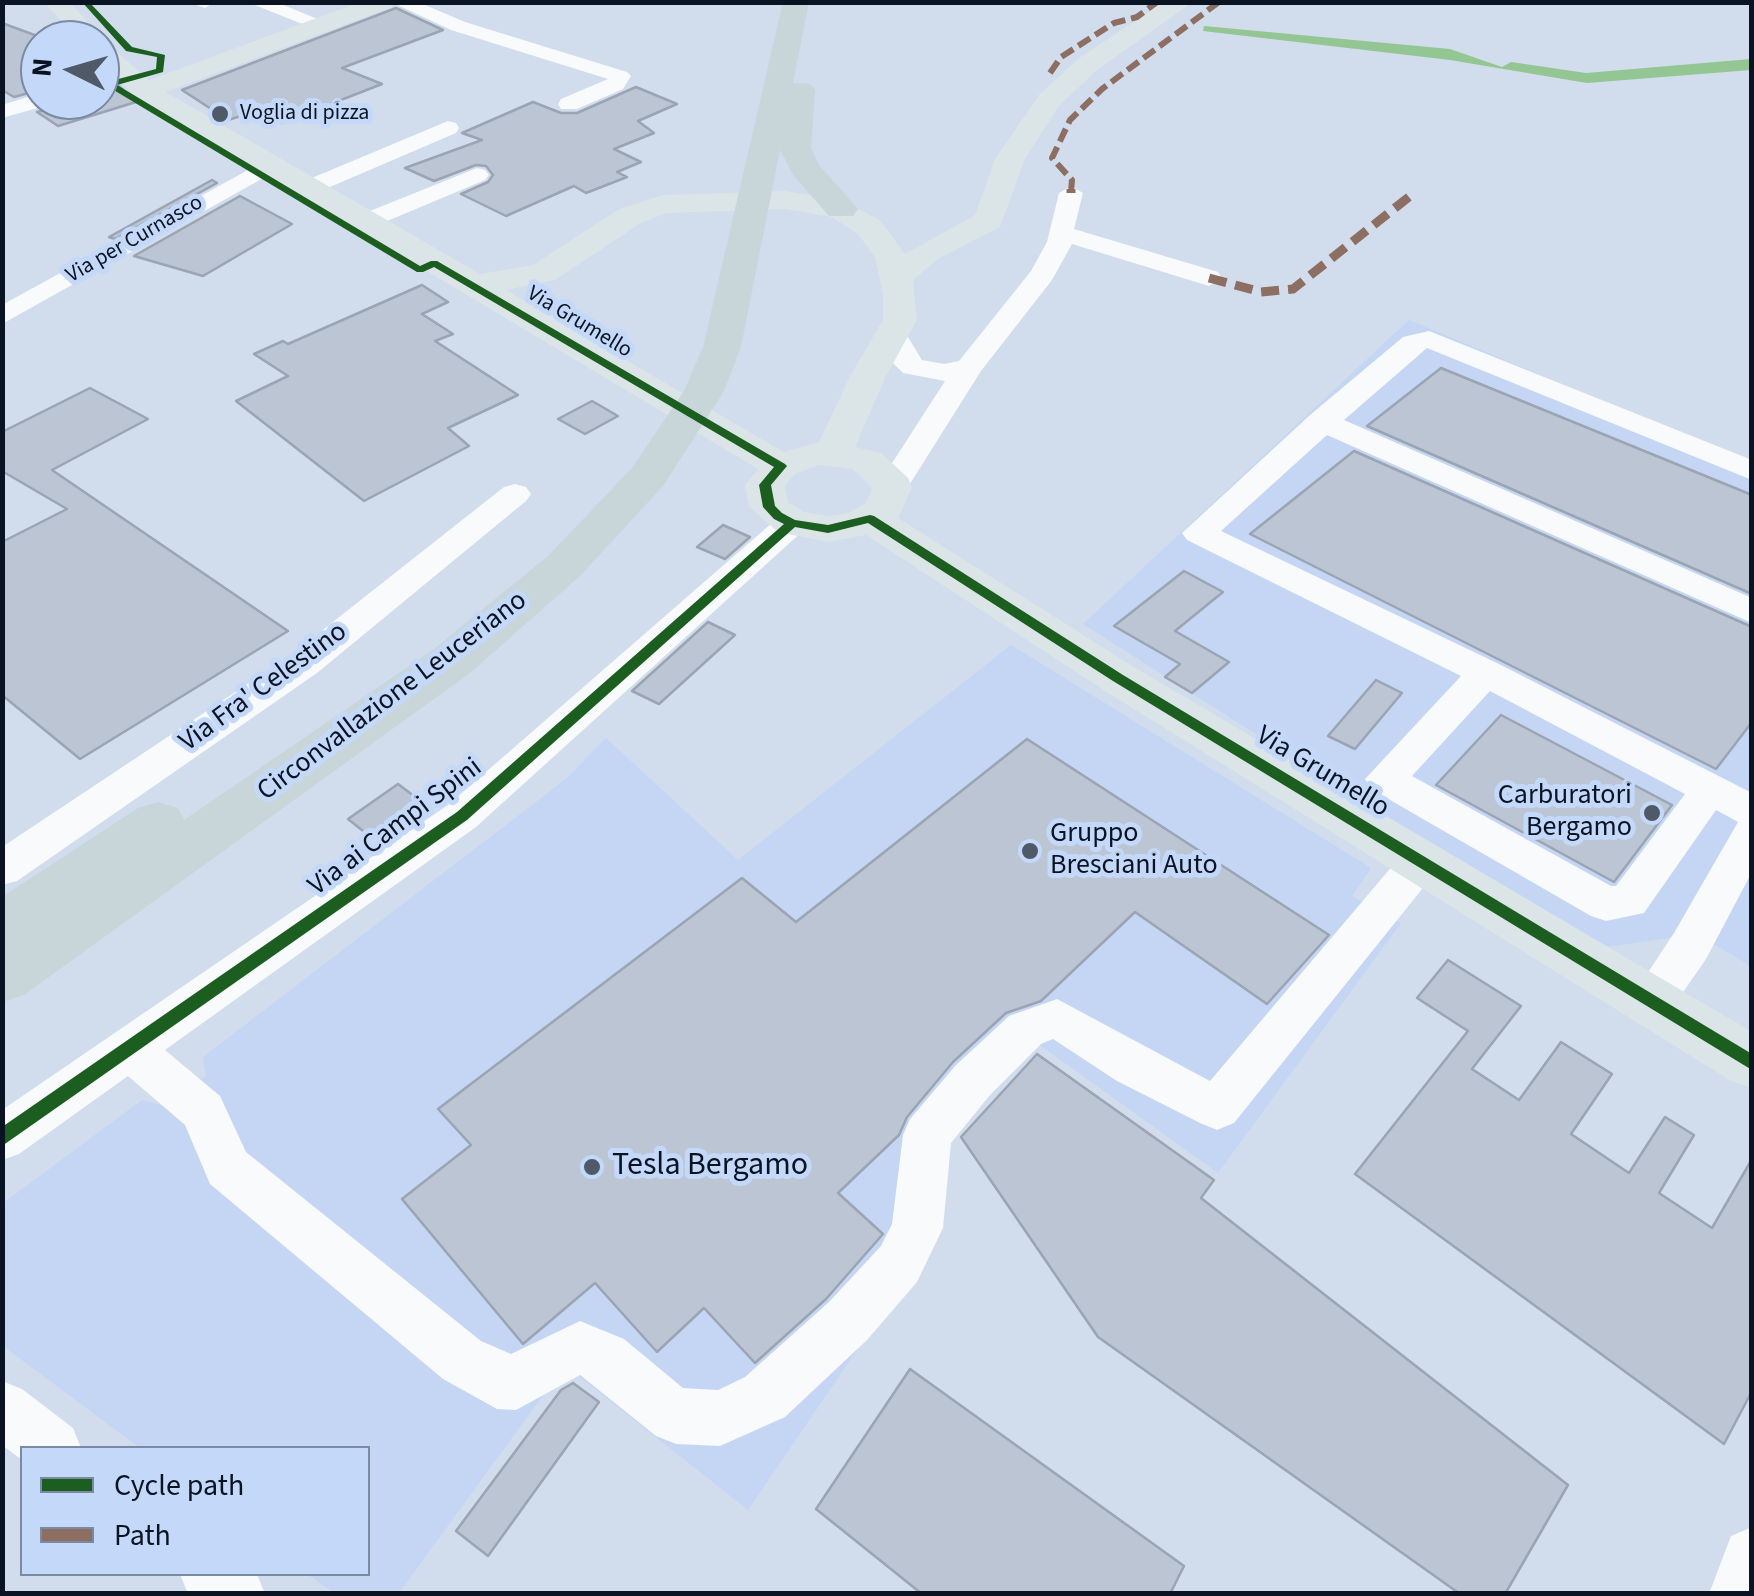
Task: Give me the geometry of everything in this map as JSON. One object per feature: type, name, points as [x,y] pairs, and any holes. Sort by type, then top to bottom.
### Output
[{"type":"highway","name":"Circonvallazione Leuceriano","points":[[2,928],[303,726],[467,606],[562,524],[678,395],[734,308],[739,200],[771,2]]},
{"type":"highway","name":"Circonvallazione Leuceriano","points":[[2,977],[452,660],[564,566],[648,477],[678,395],[792,17]]},
{"type":"highway","points":[[792,17],[804,53],[795,148],[805,169],[841,209]]},
{"type":"main road","points":[[123,82],[284,38],[384,2]]},
{"type":"main road","points":[[897,277],[927,252],[989,220],[1010,159],[1049,101],[1088,64],[1181,2]]},
{"type":"main road","name":"Via Grumello","points":[[123,82],[471,286],[678,395],[781,466]]},
{"type":"main road","points":[[471,286],[543,273],[630,216],[663,204],[786,200],[841,209],[868,227],[884,244],[897,277],[900,320],[868,376],[834,454]]},
{"type":"main road","points":[[868,227],[916,238],[958,238]]},
{"type":"main road","points":[[814,454],[834,454],[867,460],[888,478],[881,504],[828,529],[792,524],[778,516],[764,496],[765,486],[781,466],[814,454]]},
{"type":"main road","name":"Via Grumello","points":[[881,504],[1118,678],[1752,1063]]},
{"type":"street","points":[[256,2],[322,26]]},
{"type":"street","points":[[400,2],[458,26],[620,76],[615,84],[568,104]]},
{"type":"street","points":[[308,188],[448,128]]},
{"type":"street","name":"Via per Curnasco","points":[[2,316],[268,166]]},
{"type":"street","points":[[364,222],[477,175]]},
{"type":"street","points":[[881,504],[969,366],[1043,274],[1060,242],[1071,193]]},
{"type":"street","points":[[1060,236],[1074,236],[1209,278]]},
{"type":"street","points":[[893,335],[904,360],[913,367],[944,373],[969,366]]},
{"type":"street","points":[[1752,471],[1430,340],[1413,343],[1199,533],[1486,673],[1752,810]]},
{"type":"street","points":[[1321,421],[1752,612]]},
{"type":"street","name":"Via Fra' Celestino","points":[[2,869],[304,664],[515,494]]},
{"type":"street","name":"Via ai Campi Spini","points":[[2,1138],[462,816],[792,524]]},
{"type":"street","points":[[1486,673],[1385,779],[1606,904],[1630,901],[1710,789]]},
{"type":"street","points":[[1652,1001],[1690,946],[1752,832]]},
{"type":"street","points":[[130,1049],[203,1111],[228,1168],[462,1360],[497,1380],[516,1382],[580,1348],[605,1358],[654,1402],[676,1416],[720,1418],[765,1397],[848,1321],[899,1264],[917,1228],[927,1135],[973,1080],[1025,1030],[1056,1018],[1134,1066],[1217,1108],[1420,862]]},
{"type":"street","points":[[2,1408],[50,1446]]},
{"type":"street","points":[[1739,1594],[1752,1557]]},
{"type":"street","points":[[212,1576],[235,1594]]},
{"type":"shaded area","points":[[1409,320],[1751,463],[1751,966],[1696,934],[1593,949],[1083,624]]},
{"type":"shaded area","points":[[1011,645],[1371,868],[1352,896],[1401,923],[1218,1173],[1030,1038],[939,1126],[933,1238],[748,1510],[565,1365],[399,1593],[334,1593],[310,1576],[370,1576],[370,1446],[137,1446],[3,1346],[2,1204],[142,1100],[164,1106],[206,1076],[203,1057],[566,779],[606,738],[738,860]]},
{"type":"green space","points":[[1204,26],[1450,49],[1502,67],[1511,62],[1586,73],[1751,59],[1751,70],[1587,83],[1450,60],[1203,31]]},
{"type":"building","points":[[396,8],[443,30],[342,68],[382,84],[282,123],[257,111],[228,120],[182,90]]},
{"type":"building","points":[[2,23],[20,30],[20,95],[14,97],[2,90]]},
{"type":"building","points":[[120,87],[136,102],[120,107]]},
{"type":"building","points":[[636,87],[677,104],[638,121],[654,133],[614,149],[641,162],[617,172],[627,177],[586,193],[574,186],[506,216],[461,194],[488,182],[493,175],[486,166],[476,165],[434,181],[405,168],[482,140],[462,133],[533,102],[561,113],[577,113]]},
{"type":"building","points":[[49,120],[78,120],[58,126]]},
{"type":"building","points":[[212,180],[217,183],[115,239],[109,237]]},
{"type":"building","points":[[240,196],[292,224],[203,276],[134,256]]},
{"type":"building","points":[[422,285],[448,302],[422,314],[453,334],[435,341],[518,395],[448,428],[469,446],[364,501],[236,401],[288,376],[254,354],[283,341],[288,344]]},
{"type":"building","points":[[1441,368],[1752,495],[1752,594],[1367,426]]},
{"type":"building","points":[[90,388],[148,419],[52,470],[288,631],[80,759],[2,695],[2,542],[67,509],[2,471],[2,432]]},
{"type":"building","points":[[592,401],[618,416],[585,434],[558,419]]},
{"type":"building","points":[[1354,451],[1752,627],[1752,722],[1716,769],[1250,534]]},
{"type":"building","points":[[723,525],[750,537],[725,559],[697,547]]},
{"type":"building","points":[[1184,571],[1223,592],[1175,631],[1229,662],[1192,693],[1165,677],[1180,664],[1114,626]]},
{"type":"building","points":[[708,622],[735,635],[659,704],[632,691]]},
{"type":"building","points":[[1376,680],[1402,693],[1355,749],[1328,736]]},
{"type":"building","points":[[1501,715],[1672,805],[1614,882],[1436,785]]},
{"type":"building","points":[[1027,739],[1329,935],[1267,1004],[1135,912],[1041,1001],[1006,1013],[953,1062],[907,1117],[899,1135],[838,1193],[883,1234],[826,1299],[755,1363],[704,1308],[657,1352],[595,1283],[523,1344],[402,1199],[471,1145],[438,1109],[742,878],[796,922]]},
{"type":"building","points":[[398,784],[418,799],[368,835],[348,819]]},
{"type":"building","points":[[1448,960],[1521,1006],[1472,1069],[1519,1100],[1561,1042],[1612,1074],[1571,1134],[1629,1173],[1665,1117],[1694,1135],[1659,1193],[1712,1228],[1752,1159],[1752,1391],[1724,1444],[1355,1174],[1468,1031],[1417,998]]},
{"type":"building","points":[[1037,1054],[1214,1180],[1201,1198],[1568,1485],[1505,1594],[1460,1594],[1098,1337],[961,1137]]},
{"type":"building","points":[[910,1369],[1184,1566],[1170,1594],[922,1594],[816,1509]]},
{"type":"building","points":[[573,1383],[599,1402],[488,1556],[456,1531],[561,1390]]},
{"type":"marked path","points":[[197,2],[205,2]]},
{"type":"marked path","points":[[1050,73],[1061,57],[1114,23],[1137,17],[1157,2]]},
{"type":"marked path","points":[[1071,193],[1072,180],[1052,158],[1070,120],[1102,89],[1219,2]]},
{"type":"marked path","points":[[1209,278],[1261,292],[1293,289],[1410,196]]},
{"type":"cycle path","points":[[85,2],[129,49],[161,55],[160,70],[110,84],[420,270],[434,263],[781,466],[765,485],[769,507],[778,516],[792,523],[828,529],[870,519],[1118,678],[1752,1063]]},
{"type":"cycle path","points":[[2,1138],[462,816],[792,523]]},
{"type":"place","name":"Voglia di pizza","points":[[220,114]]},
{"type":"place","name":"Carburatori Bergamo","points":[[1652,813]]},
{"type":"place","name":"Gruppo Bresciani Auto","points":[[1030,851]]},
{"type":"place","name":"Tesla Bergamo","points":[[592,1167]]}]
